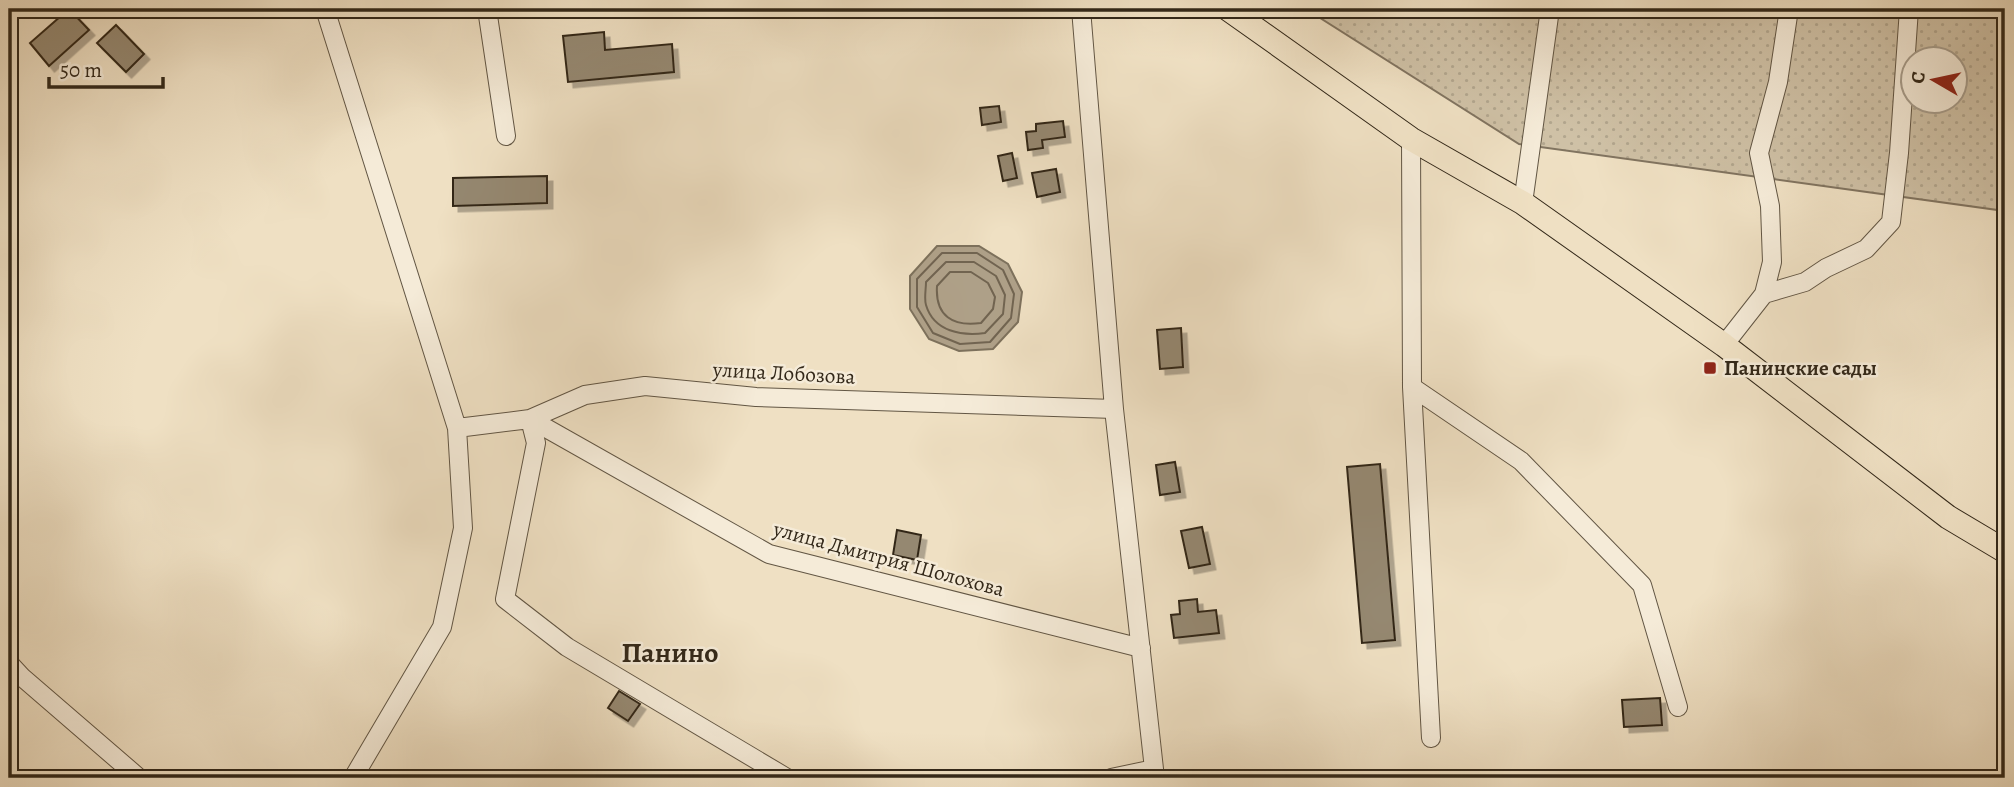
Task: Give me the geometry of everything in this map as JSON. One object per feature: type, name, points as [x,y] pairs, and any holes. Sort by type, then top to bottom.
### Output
[{"type":"main road","points":[[1228,9],[1411,139],[1523,202],[1724,345],[1948,517],[2005,551]]},
{"type":"street","points":[[325,9],[457,428],[463,528],[442,627],[353,778]]},
{"type":"street","points":[[487,9],[506,136]]},
{"type":"street","points":[[1081,9],[1114,409],[1155,774],[1111,778]]},
{"type":"street","points":[[1724,345],[1764,294],[1772,262],[1770,206],[1759,153],[1778,82],[1789,9]]},
{"type":"street","points":[[1764,294],[1805,282],[1826,268],[1866,250],[1891,222],[1899,153],[1909,9]]},
{"type":"street","points":[[1523,202],[1545,10]]},
{"type":"street","points":[[1411,139],[1412,387],[1431,738]]},
{"type":"street","name":"улица Лобозова","points":[[457,428],[530,419],[586,395],[645,386],[756,397],[1114,409]]},
{"type":"street","points":[[1412,387],[1521,461],[1642,584],[1678,707]]},
{"type":"street","points":[[530,419],[536,443],[505,599],[567,647],[787,778]]},
{"type":"street","name":"улица Дмитрия Шолохова","points":[[530,419],[768,554],[1141,648]]},
{"type":"street","points":[[9,663],[139,778]]},
{"type":"shaded area","points":[[1306,9],[2005,9],[2005,211],[1519,144]]},
{"type":"water","points":[[937,246],[979,246],[1008,264],[1022,292],[1018,322],[993,349],[959,351],[929,339],[910,309],[910,276]]},
{"type":"building","points":[[69,9],[89,30],[49,66],[30,43]]},
{"type":"building","points":[[116,25],[144,54],[126,72],[97,43]]},
{"type":"building","points":[[604,32],[605,50],[672,44],[674,72],[568,82],[563,36]]},
{"type":"building","points":[[999,106],[1001,122],[982,125],[980,108]]},
{"type":"building","points":[[1063,121],[1065,137],[1042,140],[1043,148],[1028,150],[1026,132],[1036,131],[1036,124]]},
{"type":"building","points":[[1012,153],[1017,178],[1003,181],[998,156]]},
{"type":"building","points":[[1056,169],[1060,192],[1037,197],[1032,173]]},
{"type":"building","points":[[547,176],[547,203],[453,206],[453,178]]},
{"type":"building","points":[[1181,328],[1183,367],[1160,369],[1157,330]]},
{"type":"building","points":[[1175,462],[1180,492],[1160,495],[1156,465]]},
{"type":"building","points":[[1380,464],[1395,640],[1362,643],[1347,467]]},
{"type":"building","points":[[1202,527],[1210,564],[1189,568],[1181,531]]},
{"type":"building","points":[[897,530],[921,535],[917,560],[893,555]]},
{"type":"building","points":[[1197,599],[1198,612],[1216,610],[1219,633],[1174,638],[1171,615],[1180,614],[1179,601]]},
{"type":"building","points":[[619,691],[640,704],[628,721],[608,708]]},
{"type":"building","points":[[1660,698],[1662,725],[1624,727],[1622,700]]},
{"type":"place","name":"Панинские сады","points":[[1710,368]]},
{"type":"district","name":"Панино","points":[[670,653]]}]
